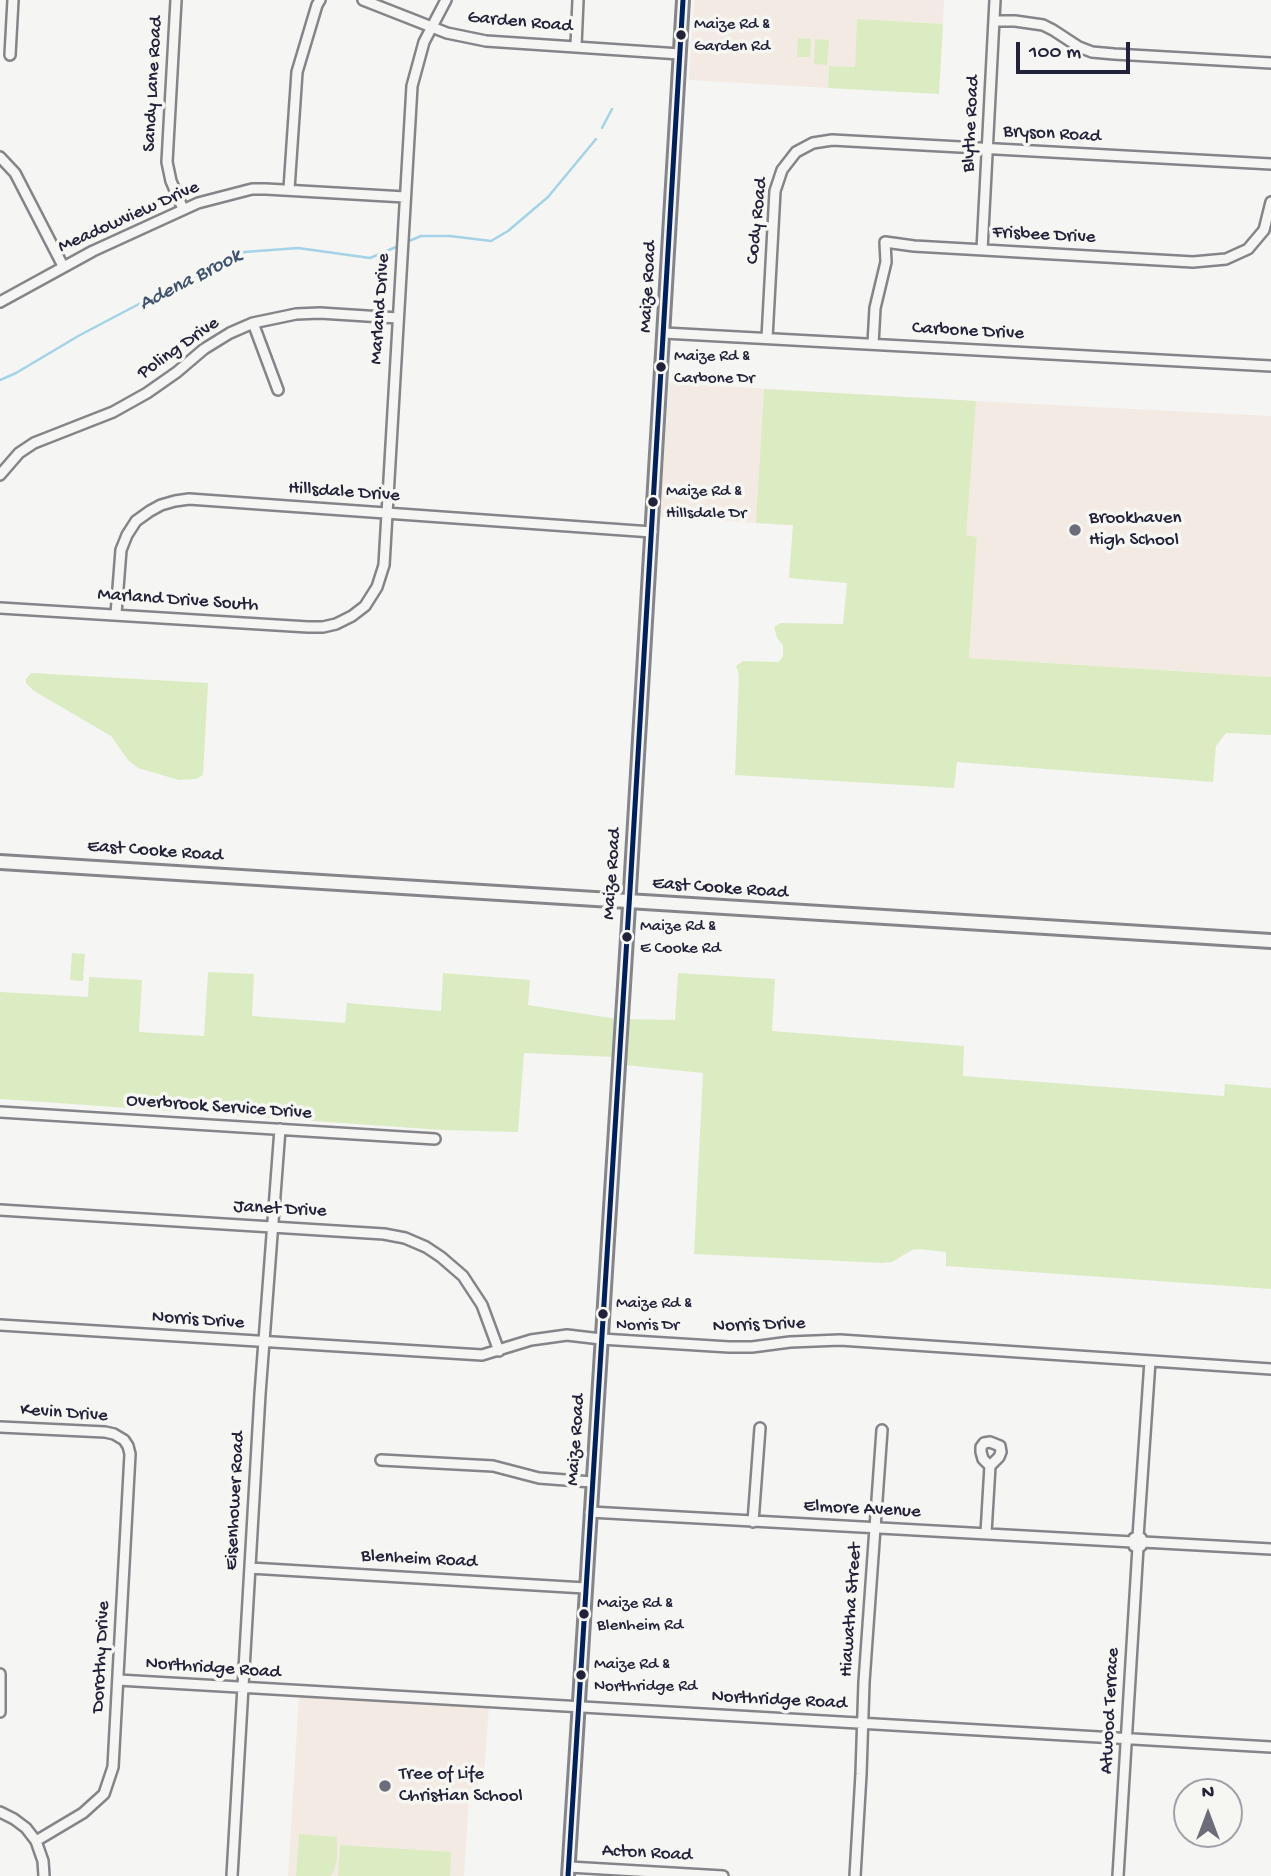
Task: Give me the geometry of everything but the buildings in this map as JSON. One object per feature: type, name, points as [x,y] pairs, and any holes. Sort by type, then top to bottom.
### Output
[{"type":"main road","name":"East Cooke Road","points":[[0,862],[1271,942]]},
{"type":"street","points":[[10,55],[13,0]]},
{"type":"street","name":"Sandy Lane Road","points":[[176,0],[167,162],[171,181],[183,209]]},
{"type":"street","points":[[289,189],[297,72],[320,0]]},
{"type":"street","name":"Garden Road","points":[[363,0],[447,33],[486,41],[680,54]]},
{"type":"street","name":"Marland Drive","points":[[352,616],[365,606],[377,587],[384,565],[412,86],[424,42],[446,0]]},
{"type":"street","points":[[576,46],[578,0]]},
{"type":"street","name":"Maize Road","points":[[568,1871],[683,0]]},
{"type":"street","name":"Blythe Road","points":[[982,250],[995,0]]},
{"type":"street","points":[[994,21],[1023,21],[1043,26],[1092,52],[1271,63]]},
{"type":"street","name":"Bryson Road","points":[[832,140],[1271,164]]},
{"type":"street","name":"Cody Road","points":[[767,338],[775,191],[782,170],[796,152],[813,143],[832,140]]},
{"type":"street","points":[[0,157],[15,173],[64,266]]},
{"type":"street","name":"Meadowview Drive","points":[[0,302],[64,266],[198,203],[252,190],[289,189],[405,197]]},
{"type":"street","name":"Frisbee Drive","points":[[873,344],[875,308],[886,262],[885,242],[1193,262],[1226,259],[1248,249],[1265,230],[1271,202]]},
{"type":"street","name":"Poling Drive","points":[[0,475],[19,453],[34,443],[113,412],[147,393],[213,343],[253,323],[308,314],[398,318]]},
{"type":"street","points":[[253,323],[278,390]]},
{"type":"street","name":"Carbone Drive","points":[[664,333],[1271,366]]},
{"type":"street","name":"Hillsdale Drive","points":[[116,614],[118,570],[127,535],[136,521],[161,505],[189,499],[652,532]]},
{"type":"street","name":"Marland Drive South","points":[[0,608],[309,627],[336,624],[352,616]]},
{"type":"street","name":"Overbrook Service Drive","points":[[0,1112],[435,1139]]},
{"type":"street","name":"Eisenhower Road","points":[[232,1876],[263,1342],[279,1129]]},
{"type":"street","name":"Janet Drive","points":[[0,1210],[384,1234],[405,1238],[426,1247],[463,1276],[489,1322],[499,1350]]},
{"type":"street","name":"Norris Drive","points":[[0,1325],[482,1355],[567,1335],[752,1347],[840,1340],[1271,1369]]},
{"type":"street","name":"Atwood Terrace","points":[[1118,1876],[1150,1361]]},
{"type":"street","name":"Kevin Drive","points":[[0,1427],[105,1432],[124,1440]]},
{"type":"street","points":[[753,1521],[760,1427]]},
{"type":"street","name":"Hiawatha Street","points":[[855,1876],[864,1682],[882,1430]]},
{"type":"street","name":"Dorothy Drive","points":[[36,1841],[83,1813],[104,1794],[113,1767],[130,1461],[128,1446],[124,1440]]},
{"type":"street","points":[[381,1460],[493,1466],[539,1478],[592,1482]]},
{"type":"street","points":[[986,1533],[990,1466]]},
{"type":"street","name":"Elmore Avenue","points":[[590,1512],[1271,1549]]},
{"type":"street","name":"Blenheim Road","points":[[250,1568],[585,1588]]},
{"type":"street","points":[[0,1674],[0,1712]]},
{"type":"street","name":"Northridge Road","points":[[118,1680],[1271,1747]]},
{"type":"street","points":[[0,1812],[26,1828],[36,1841],[43,1861],[44,1876]]},
{"type":"street","name":"Acton Road","points":[[568,1871],[723,1876]]},
{"type":"shaded area","points":[[694,0],[944,0],[943,24],[858,20],[855,67],[829,66],[828,88],[689,80]]},
{"type":"shaded area","name":"Brookhaven High School","points":[[669,383],[1271,416],[1271,677],[969,658],[977,537],[660,517]]},
{"type":"shaded area","name":"Tree of Life Christian School","points":[[299,1695],[489,1706],[484,1775],[469,1797],[464,1876],[288,1876]]},
{"type":"green space","points":[[857,19],[943,24],[939,94],[828,88],[829,66],[855,67]]},
{"type":"green space","points":[[798,38],[811,39],[810,57],[797,57]]},
{"type":"green space","points":[[815,39],[829,40],[827,65],[814,64]]},
{"type":"green space","points":[[764,389],[976,401],[966,535],[977,537],[969,658],[1271,677],[1271,735],[1226,733],[1216,746],[1213,782],[957,762],[954,788],[735,775],[739,675],[736,666],[743,661],[779,662],[783,656],[783,645],[777,638],[774,627],[781,623],[843,624],[847,583],[789,578],[793,525],[756,523]]},
{"type":"green space","points":[[31,673],[208,683],[203,775],[196,779],[179,780],[138,768],[128,760],[111,736],[34,691],[26,683]]},
{"type":"green space","points":[[72,953],[85,954],[83,981],[70,980]]},
{"type":"green space","points":[[208,972],[254,974],[252,1016],[345,1023],[347,1003],[441,1011],[443,973],[530,980],[528,1005],[617,1019],[615,1057],[524,1053],[518,1132],[442,1130],[0,1099],[0,992],[88,997],[89,977],[142,980],[139,1032],[204,1036]]},
{"type":"green space","points":[[678,973],[775,979],[772,1031],[964,1046],[963,1076],[1224,1096],[1225,1084],[1271,1088],[1271,1289],[946,1266],[946,1252],[918,1249],[892,1262],[882,1263],[694,1254],[703,1073],[625,1065],[627,1019],[675,1020]]},
{"type":"green space","points":[[299,1834],[337,1837],[337,1860],[330,1876],[296,1876]]},
{"type":"green space","points":[[340,1845],[451,1852],[450,1876],[338,1876]]},
{"type":"waterway","name":"Adena Brook","points":[[602,128],[612,109]]},
{"type":"waterway","name":"Adena Brook","points":[[409,241],[421,236],[491,241],[508,231],[548,197],[596,139]]},
{"type":"waterway","name":"Adena Brook","points":[[0,380],[139,304],[244,252],[298,248],[370,258],[396,247]]},
{"type":"transit line","points":[[568,1876],[683,0]]},
{"type":"place","name":"Maize Rd & Garden Rd","points":[[681,35]]},
{"type":"place","name":"Maize Rd & Carbone Dr","points":[[661,367]]},
{"type":"place","name":"Maize Rd & Hillsdale Dr","points":[[653,502]]},
{"type":"place","name":"Brookhaven High School","points":[[1075,530]]},
{"type":"place","name":"Maize Rd & E Cooke Rd","points":[[627,937]]},
{"type":"place","name":"Maize Rd & Norris Dr","points":[[603,1314]]},
{"type":"place","name":"Maize Rd & Blenheim Rd","points":[[584,1614]]},
{"type":"place","name":"Maize Rd & Northridge Rd","points":[[581,1675]]},
{"type":"place","name":"Tree of Life Christian School","points":[[385,1786]]}]
